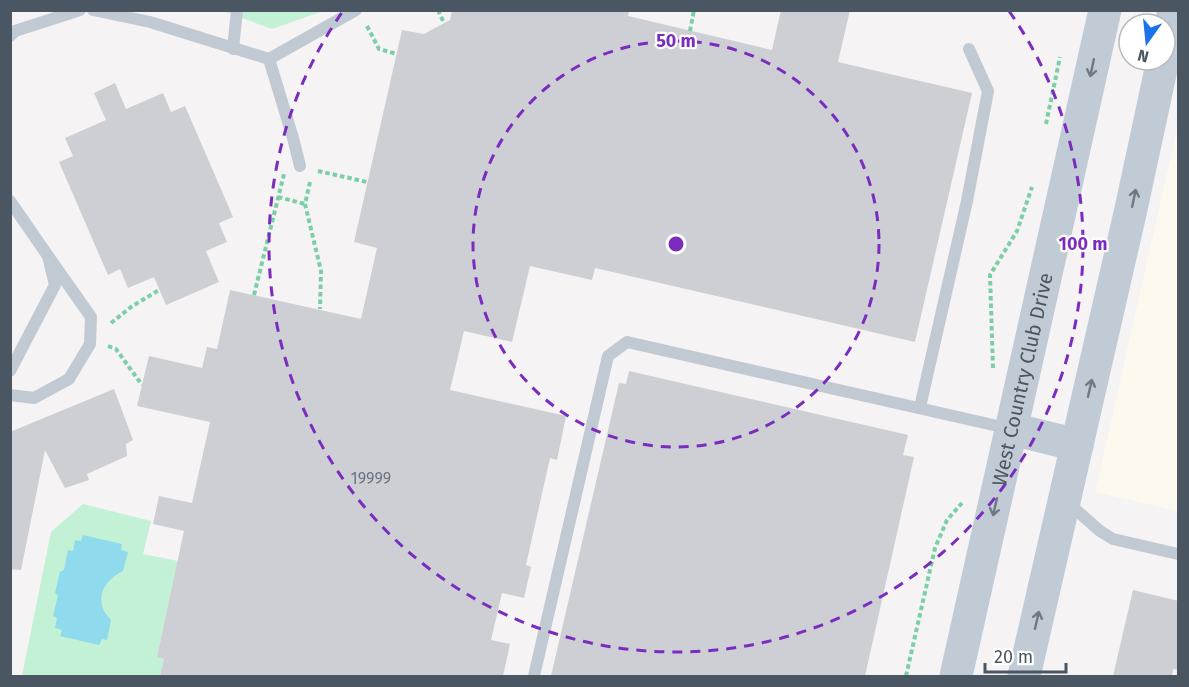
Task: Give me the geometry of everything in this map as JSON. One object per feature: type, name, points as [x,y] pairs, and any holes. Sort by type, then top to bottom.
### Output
[{"type":"street","name":"West Country Club Drive","points":[[956,676],[1105,10]]},
{"type":"street","points":[[1023,676],[1161,72]]},
{"type":"street","points":[[1012,429],[1077,445]]},
{"type":"lane","points":[[10,36],[15,31],[80,10]]},
{"type":"lane","points":[[93,10],[150,22],[269,59],[360,15]]},
{"type":"lane","points":[[232,49],[237,10]]},
{"type":"lane","points":[[920,407],[967,201],[988,92],[969,49]]},
{"type":"lane","points":[[269,59],[300,166]]},
{"type":"lane","points":[[10,201],[91,316],[90,344],[69,379],[34,398],[10,395]]},
{"type":"lane","points":[[10,371],[55,285],[48,256]]},
{"type":"lane","points":[[534,676],[608,356],[627,342],[1012,429]]},
{"type":"lane","points":[[1065,500],[1100,531],[1113,539],[1179,554]]},
{"type":"path","points":[[438,10],[444,24]]},
{"type":"path","points":[[690,31],[694,10]]},
{"type":"path","points":[[360,15],[379,49],[397,54]]},
{"type":"path","points":[[1046,125],[1060,57]]},
{"type":"path","points":[[254,295],[286,164],[367,182]]},
{"type":"path","points":[[313,170],[305,204],[321,271],[320,309]]},
{"type":"path","points":[[992,376],[990,275],[1017,231],[1034,182]]},
{"type":"path","points":[[278,197],[305,204]]},
{"type":"path","points":[[90,340],[131,307],[159,290]]},
{"type":"path","points":[[90,340],[116,349],[142,385]]},
{"type":"path","points":[[906,676],[934,548],[947,520],[969,495]]},
{"type":"shaded area","points":[[1178,124],[1178,511],[1095,492]]},
{"type":"green space","points":[[223,11],[323,11],[272,29]]},
{"type":"green space","points":[[83,504],[151,521],[143,554],[178,561],[157,657],[164,659],[160,676],[22,676],[51,532]]},
{"type":"water","points":[[83,535],[122,544],[121,550],[128,552],[123,571],[110,580],[102,593],[102,606],[111,620],[107,640],[102,639],[99,645],[60,636],[62,630],[55,628],[57,618],[53,616],[58,595],[55,593],[60,572],[64,570],[68,550],[73,551],[75,540],[81,541]]},
{"type":"building","points":[[452,10],[629,10],[628,16],[772,50],[781,10],[850,10],[838,62],[972,93],[915,342],[595,268],[592,280],[530,266],[512,342],[464,331],[450,390],[566,416],[557,460],[550,458],[526,565],[531,567],[524,598],[502,593],[491,640],[510,644],[503,676],[160,676],[164,659],[157,657],[184,531],[153,524],[159,496],[192,503],[210,422],[137,406],[149,356],[202,368],[207,347],[217,349],[230,290],[361,319],[377,248],[354,242],[402,30],[424,34],[450,20]]},
{"type":"building","points":[[115,83],[126,109],[163,93],[171,112],[185,106],[233,217],[219,223],[227,242],[206,251],[219,282],[166,305],[154,277],[128,288],[120,269],[108,275],[59,162],[73,156],[65,138],[106,120],[94,93]]},
{"type":"building","points":[[629,371],[908,435],[903,455],[914,457],[865,676],[551,676],[619,383],[626,384]]},
{"type":"building","points":[[114,389],[133,440],[126,444],[127,456],[87,474],[89,480],[65,488],[45,450],[21,570],[10,569],[10,432]]},
{"type":"building","points":[[1133,590],[1179,601],[1179,670],[1173,669],[1172,676],[1113,676]]}]
